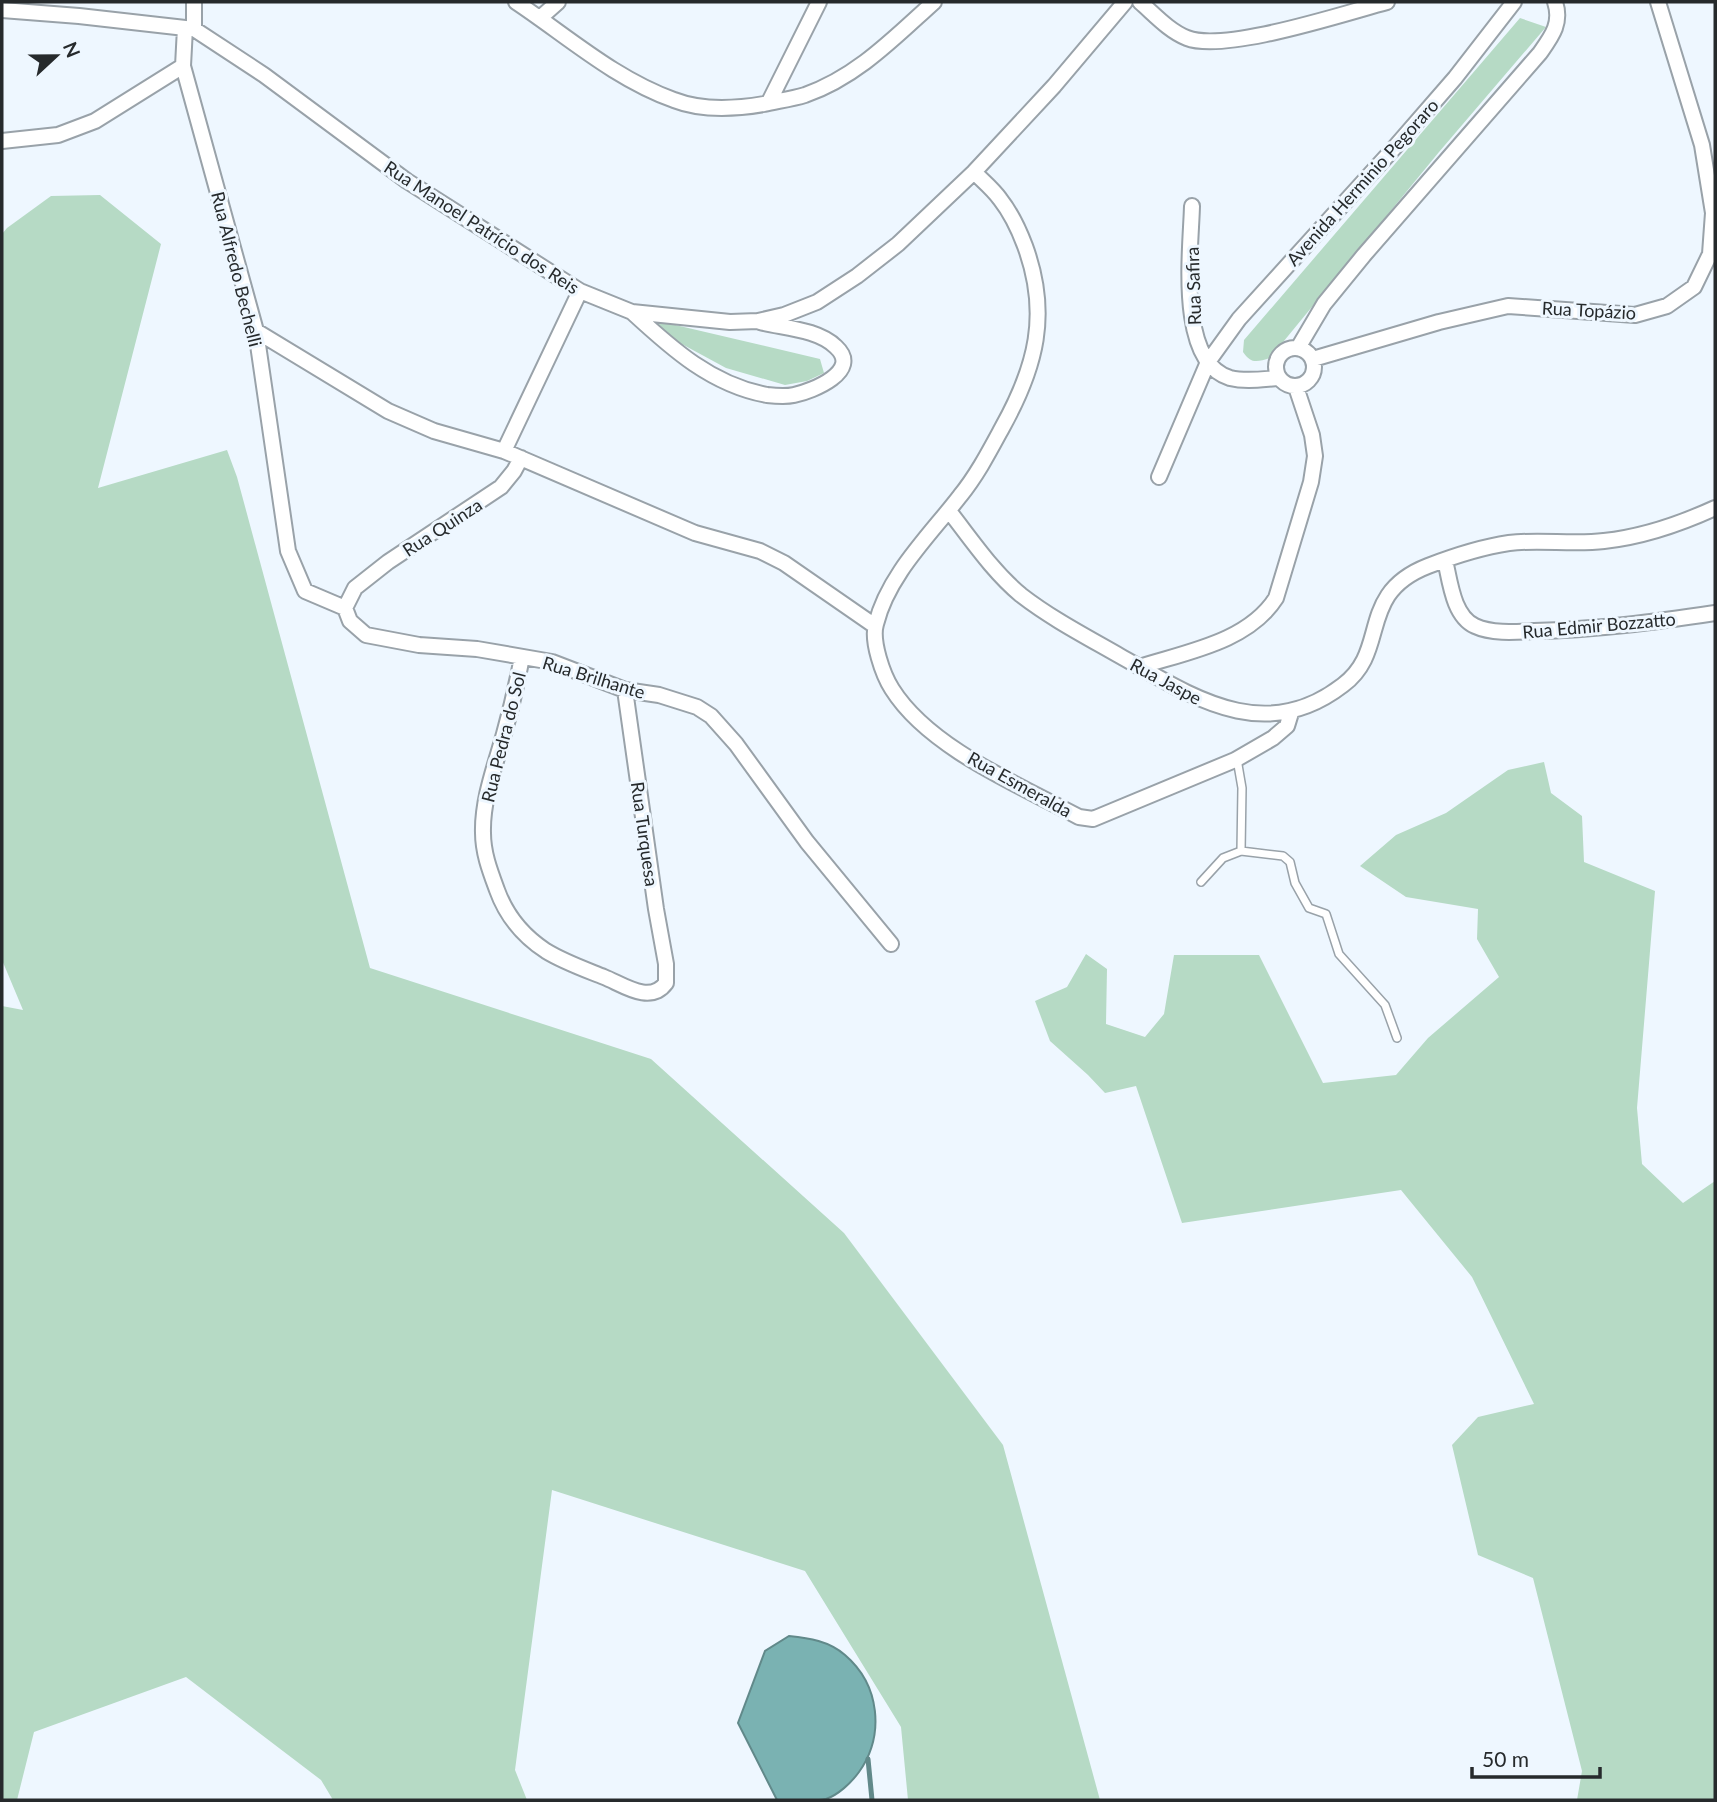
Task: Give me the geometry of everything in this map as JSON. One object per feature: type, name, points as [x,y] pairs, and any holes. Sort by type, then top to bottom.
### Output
[{"type":"street","name":"Rua Alfredo Bechelli","points":[[194,2],[183,66],[256,331],[288,551],[304,591],[345,608]]},
{"type":"street","points":[[516,2],[628,78],[675,100],[703,107],[742,108],[803,95],[829,85],[856,69],[934,2]]},
{"type":"street","points":[[540,18],[558,2]]},
{"type":"street","points":[[769,103],[819,2]]},
{"type":"street","name":"Rua Manoel Patrício dos Reis","points":[[2,10],[189,29],[264,75],[407,181],[580,291],[632,312],[700,320],[758,321],[784,315],[817,302],[857,276],[898,244],[975,172],[1054,86],[1125,2]]},
{"type":"street","points":[[1140,2],[1187,38],[1225,41],[1387,2]]},
{"type":"street","name":"Avenida Herminio Pegoraro","points":[[1160,477],[1208,362],[1238,319],[1395,147],[1455,78],[1514,2]]},
{"type":"street","points":[[1298,348],[1324,304],[1364,254],[1540,53],[1553,35],[1559,19],[1555,2]]},
{"type":"street","name":"Rua Topázio","points":[[1313,359],[1439,321],[1508,306],[1635,315],[1667,306],[1694,287],[1710,254],[1713,213],[1708,144],[1658,2]]},
{"type":"street","points":[[2,141],[58,135],[95,121],[183,66]]},
{"type":"street","points":[[256,331],[388,411],[434,431],[504,451],[683,529],[760,551],[783,563],[875,626],[885,600],[901,572],[976,476],[1013,408],[1036,347],[1038,292],[1032,266],[1019,231],[1001,200],[975,172]]},
{"type":"street","name":"Rua Safira","points":[[1192,206],[1192,307],[1198,345],[1208,362]]},
{"type":"street","points":[[504,451],[580,291]]},
{"type":"street","points":[[632,312],[677,354],[706,373],[766,395],[793,396],[831,380],[841,370],[843,356],[837,347],[827,340],[758,321]]},
{"type":"street","points":[[1298,348],[1310,354],[1313,359],[1315,372],[1302,386],[1283,383],[1279,378],[1277,359],[1286,350],[1298,348]]},
{"type":"street","points":[[1208,362],[1228,377],[1255,380],[1279,378]]},
{"type":"street","points":[[1139,667],[1205,646],[1250,626],[1268,610],[1276,598],[1311,482],[1315,456],[1296,387]]},
{"type":"street","name":"Rua Quinza","points":[[345,608],[355,588],[397,555],[501,487],[521,458]]},
{"type":"street","name":"Rua Jaspe","points":[[949,511],[1020,594],[1053,617],[1206,703],[1242,712],[1291,713],[1320,700],[1357,673],[1368,650],[1384,600],[1396,584],[1410,573],[1445,560],[1511,543],[1582,543],[1625,538],[1687,521],[1715,508]]},
{"type":"street","name":"Rua Edmir Bozzatto","points":[[1445,560],[1452,592],[1462,615],[1475,626],[1492,630],[1548,631],[1635,624],[1715,613]]},
{"type":"street","name":"Rua Brilhante","points":[[345,608],[349,621],[366,635],[419,645],[477,649],[552,662],[625,690],[659,695],[697,707],[711,716],[736,744],[807,842],[891,944]]},
{"type":"street","name":"Rua Esmeralda","points":[[875,626],[885,677],[908,710],[932,734],[1079,817],[1093,819],[1237,758],[1280,732],[1287,726],[1291,713]]},
{"type":"street","name":"Rua Pedra do Sol","points":[[522,657],[512,704],[488,786],[482,832],[486,863],[498,895],[516,925],[544,950],[567,962],[640,992],[658,991],[666,983],[667,977]]},
{"type":"street","name":"Rua Turquesa","points":[[625,690],[667,977]]},
{"type":"lane","points":[[1237,758],[1242,788],[1241,850]]},
{"type":"lane","points":[[1201,882],[1223,858],[1241,850],[1283,856],[1290,862],[1295,883],[1309,908],[1326,914],[1339,954],[1385,1006],[1397,1038]]},
{"type":"shaded area","points":[[1520,18],[1546,27],[1439,152],[1270,358],[1258,361],[1249,359],[1243,352],[1244,340]]},
{"type":"shaded area","points":[[100,195],[161,244],[98,488],[227,450],[237,477],[370,968],[651,1059],[844,1233],[1003,1445],[1100,1800],[908,1800],[901,1727],[805,1571],[552,1490],[515,1770],[527,1800],[333,1800],[321,1780],[186,1677],[34,1732],[17,1800],[2,1800],[2,1006],[23,1010],[2,960],[2,234],[51,196]]},
{"type":"shaded area","points":[[654,320],[820,359],[824,373],[807,381],[785,385],[726,368],[667,336]]},
{"type":"shaded area","points":[[1544,762],[1551,793],[1582,816],[1584,862],[1655,891],[1637,1108],[1642,1164],[1683,1203],[1715,1181],[1715,1800],[1577,1800],[1582,1771],[1533,1578],[1478,1555],[1452,1445],[1478,1417],[1534,1404],[1472,1277],[1401,1190],[1182,1223],[1136,1086],[1105,1093],[1050,1041],[1035,1001],[1067,987],[1086,954],[1107,969],[1106,1024],[1145,1037],[1164,1014],[1174,955],[1259,955],[1323,1083],[1396,1075],[1428,1038],[1499,977],[1477,939],[1478,909],[1406,897],[1360,866],[1396,835],[1446,813],[1508,770]]},
{"type":"shaded area","points":[[789,1636],[818,1641],[839,1650],[857,1667],[872,1695],[875,1727],[867,1758],[848,1784],[826,1799],[777,1800],[738,1723],[765,1651]]},
{"type":"waterway","points":[[868,1759],[872,1800]]}]
